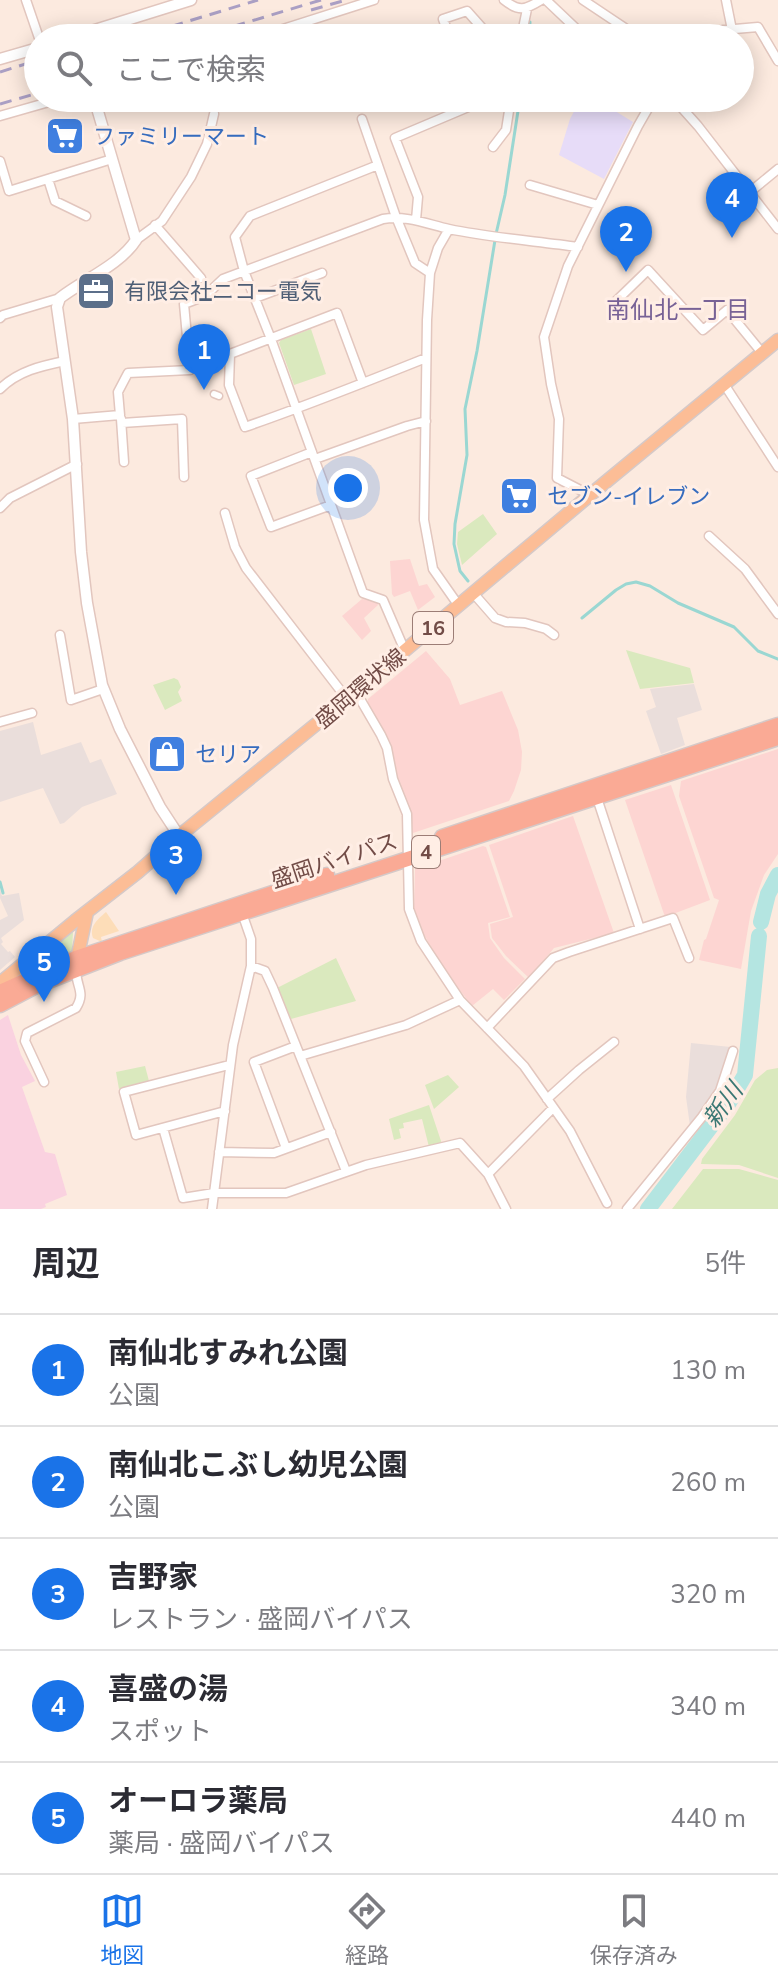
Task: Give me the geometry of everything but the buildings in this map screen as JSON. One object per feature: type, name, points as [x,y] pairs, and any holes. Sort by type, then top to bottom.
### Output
[{"type":"highway","name":"盛岡バイパス","points":[[0,992],[409,849],[778,725]]},
{"type":"highway","name":"盛岡バイパス","points":[[0,1005],[76,964],[242,913],[409,849],[597,798],[778,738]]},
{"type":"main road","name":"盛岡環状線","points":[[0,983],[354,696],[778,340]]},
{"type":"main road","points":[[76,964],[87,912]]},
{"type":"street","points":[[26,0],[34,24]]},
{"type":"street","points":[[114,24],[191,0]]},
{"type":"street","points":[[299,24],[374,0]]},
{"type":"street","points":[[504,0],[514,8],[527,9],[544,0],[571,24]]},
{"type":"street","points":[[583,0],[619,24]]},
{"type":"street","points":[[726,0],[731,24]]},
{"type":"street","points":[[524,24],[527,9]]},
{"type":"street","points":[[445,24],[443,19],[467,11],[479,24]]},
{"type":"street","points":[[754,27],[758,27],[778,61]]},
{"type":"street","points":[[0,59],[24,52]]},
{"type":"street","points":[[0,116],[24,109]]},
{"type":"street","points":[[98,112],[136,240]]},
{"type":"street","points":[[416,220],[418,197],[395,138],[456,112]]},
{"type":"street","points":[[493,147],[506,130],[509,112]]},
{"type":"street","points":[[590,495],[557,478],[559,419],[544,337],[568,266],[646,112]]},
{"type":"street","points":[[686,112],[778,229]]},
{"type":"street","points":[[1,316],[60,298],[119,258],[136,240],[162,221],[191,177],[207,144],[214,114]]},
{"type":"street","points":[[362,119],[415,263],[430,273]]},
{"type":"street","points":[[0,161],[9,191],[112,159]]},
{"type":"street","points":[[378,165],[250,216],[235,237],[244,271],[363,593],[383,600],[405,651]]},
{"type":"street","points":[[750,192],[778,169]]},
{"type":"street","points":[[48,179],[55,201],[86,216]]},
{"type":"street","points":[[530,185],[598,205]]},
{"type":"street","points":[[124,462],[118,392],[128,373],[190,370],[184,304],[205,296],[223,279],[383,219],[396,217],[449,229],[578,247]]},
{"type":"street","points":[[155,225],[201,278]]},
{"type":"street","points":[[449,229],[438,248],[430,273],[424,520],[433,569],[459,606]]},
{"type":"street","points":[[615,302],[648,270],[703,330],[727,310],[763,354]]},
{"type":"street","points":[[255,298],[322,273]]},
{"type":"street","points":[[60,298],[57,307],[73,419],[81,552],[103,689],[160,807],[179,836]]},
{"type":"street","points":[[363,383],[337,313],[230,354],[229,385],[245,427],[296,409],[363,383],[426,358]]},
{"type":"street","points":[[0,389],[15,376],[65,361]]},
{"type":"street","points":[[724,384],[778,467]]},
{"type":"street","points":[[73,419],[182,419],[184,477]]},
{"type":"street","points":[[331,505],[271,527],[251,476],[426,421]]},
{"type":"street","points":[[0,508],[10,498],[77,464]]},
{"type":"street","points":[[225,513],[235,547],[246,568],[354,696],[387,748],[393,779],[407,814],[409,909],[421,941],[460,1000],[524,1066],[570,1131],[607,1203]]},
{"type":"street","points":[[709,536],[745,569],[778,614]]},
{"type":"street","points":[[474,594],[495,618],[546,629],[554,635]]},
{"type":"street","points":[[60,635],[71,700],[103,689]]},
{"type":"street","points":[[0,722],[32,713]]},
{"type":"street","points":[[597,798],[640,929]]},
{"type":"street","points":[[212,1209],[229,1065],[251,966],[251,939],[242,913]]},
{"type":"street","points":[[487,1028],[553,958],[673,918],[689,958]]},
{"type":"street","points":[[44,1082],[25,1041],[27,1033],[76,1008],[82,992],[76,977],[76,964]]},
{"type":"street","points":[[251,966],[265,971],[346,1171]]},
{"type":"street","points":[[300,1056],[406,1025],[460,1000]]},
{"type":"street","points":[[547,1099],[614,1042]]},
{"type":"street","points":[[286,1148],[254,1062],[296,1046]]},
{"type":"street","points":[[627,1209],[720,1091],[733,1051]]},
{"type":"street","points":[[225,1111],[136,1135],[124,1092],[229,1065]]},
{"type":"street","points":[[488,1174],[553,1108]]},
{"type":"street","points":[[163,1128],[183,1198],[214,1193],[286,1193],[346,1171],[460,1143],[488,1174],[506,1209]]},
{"type":"street","points":[[219,1152],[274,1153],[331,1132]]},
{"type":"shaded area","points":[[574,112],[617,112],[633,122],[604,179],[559,155]]},
{"type":"shaded area","points":[[410,559],[419,586],[427,584],[435,597],[418,610],[410,591],[394,597],[392,594],[390,561]]},
{"type":"shaded area","points":[[362,599],[377,601],[378,605],[364,618],[371,631],[362,640],[342,616]]},
{"type":"shaded area","points":[[426,651],[450,679],[460,705],[502,691],[518,730],[521,770],[509,801],[413,833],[411,813],[397,778],[391,746],[368,705],[368,699]]},
{"type":"shaded area","points":[[694,684],[702,710],[677,718],[685,745],[661,754],[646,711],[656,707],[650,689]]},
{"type":"shaded area","points":[[33,722],[41,755],[81,742],[90,763],[101,759],[117,794],[82,807],[60,824],[43,788],[0,802],[0,731]]},
{"type":"shaded area","points":[[778,749],[778,854],[764,875],[751,911],[741,969],[699,960],[719,900],[714,898],[679,796],[681,781]]},
{"type":"shaded area","points":[[671,785],[710,900],[665,917],[625,800]]},
{"type":"shaded area","points":[[573,816],[614,933],[554,948],[529,978],[492,938],[490,924],[513,917],[489,845]]},
{"type":"shaded area","points":[[486,847],[510,917],[488,923],[490,938],[525,979],[504,1000],[493,989],[472,1006],[443,968],[422,931],[414,909],[415,869]]},
{"type":"shaded area","points":[[0,889],[2,896],[19,893],[24,920],[1,938],[1,944],[15,957],[0,970],[0,920],[8,916],[0,898]]},
{"type":"shaded area","points":[[8,1015],[21,1055],[35,1081],[22,1087],[45,1152],[55,1154],[67,1195],[45,1204],[46,1207],[41,1209],[0,1209],[0,1020]]},
{"type":"shaded area","points":[[691,1043],[731,1047],[718,1090],[690,1126],[686,1097]]},
{"type":"green space","points":[[311,329],[326,374],[294,385],[279,343]]},
{"type":"green space","points":[[483,514],[497,534],[462,565],[457,544],[458,532]]},
{"type":"green space","points":[[626,650],[690,668],[694,683],[640,689]]},
{"type":"green space","points":[[174,678],[181,687],[178,692],[182,701],[165,710],[153,685]]},
{"type":"green space","points":[[73,932],[72,952],[25,973],[53,948]]},
{"type":"green space","points":[[336,958],[356,1001],[291,1019],[277,988]]},
{"type":"green space","points":[[145,1066],[149,1081],[119,1089],[116,1072]]},
{"type":"green space","points":[[778,1068],[778,1178],[739,1165],[701,1164],[755,1080],[767,1070]]},
{"type":"green space","points":[[448,1075],[459,1087],[434,1109],[425,1085]]},
{"type":"green space","points":[[429,1105],[442,1144],[429,1147],[422,1119],[403,1123],[404,1128],[399,1129],[401,1138],[394,1140],[389,1119]]},
{"type":"green space","points":[[703,1169],[739,1169],[778,1180],[778,1209],[672,1209]]},
{"type":"sand","points":[[106,912],[119,931],[101,937],[102,942],[93,938],[92,930]]},
{"type":"waterway","points":[[468,581],[460,571],[454,544],[467,455],[465,409],[518,112]]},
{"type":"waterway","points":[[582,618],[616,590],[636,582],[734,627],[758,651],[778,659]]},
{"type":"waterway","name":"新川","points":[[761,922],[768,894],[778,875]]},
{"type":"waterway","points":[[0,882],[3,893]]},
{"type":"waterway","name":"新川","points":[[648,1209],[728,1104],[745,1075],[759,936]]},
{"type":"railway","points":[[179,24],[258,0]]},
{"type":"railway","points":[[241,24],[321,0]]},
{"type":"railway","points":[[311,10],[346,0]]},
{"type":"railway","points":[[0,72],[24,64]]},
{"type":"railway","points":[[0,104],[24,97]]},
{"type":"place","name":"ファミリーマート","points":[[65,136]]},
{"type":"place","name":"喜盛の湯","points":[[732,238]]},
{"type":"place","name":"南仙北こぶし幼児公園","points":[[626,272]]},
{"type":"place","name":"有限会社ニコー電気","points":[[96,291]]},
{"type":"place","name":"南仙北すみれ公園","points":[[204,390]]},
{"type":"place","name":"セブン-イレブン","points":[[519,496]]},
{"type":"place","name":"セリア","points":[[167,754]]},
{"type":"place","name":"吉野家","points":[[176,895]]},
{"type":"place","name":"オーロラ薬局","points":[[44,1002]]},
{"type":"district","name":"南仙北一丁目","points":[[678,310]]}]
